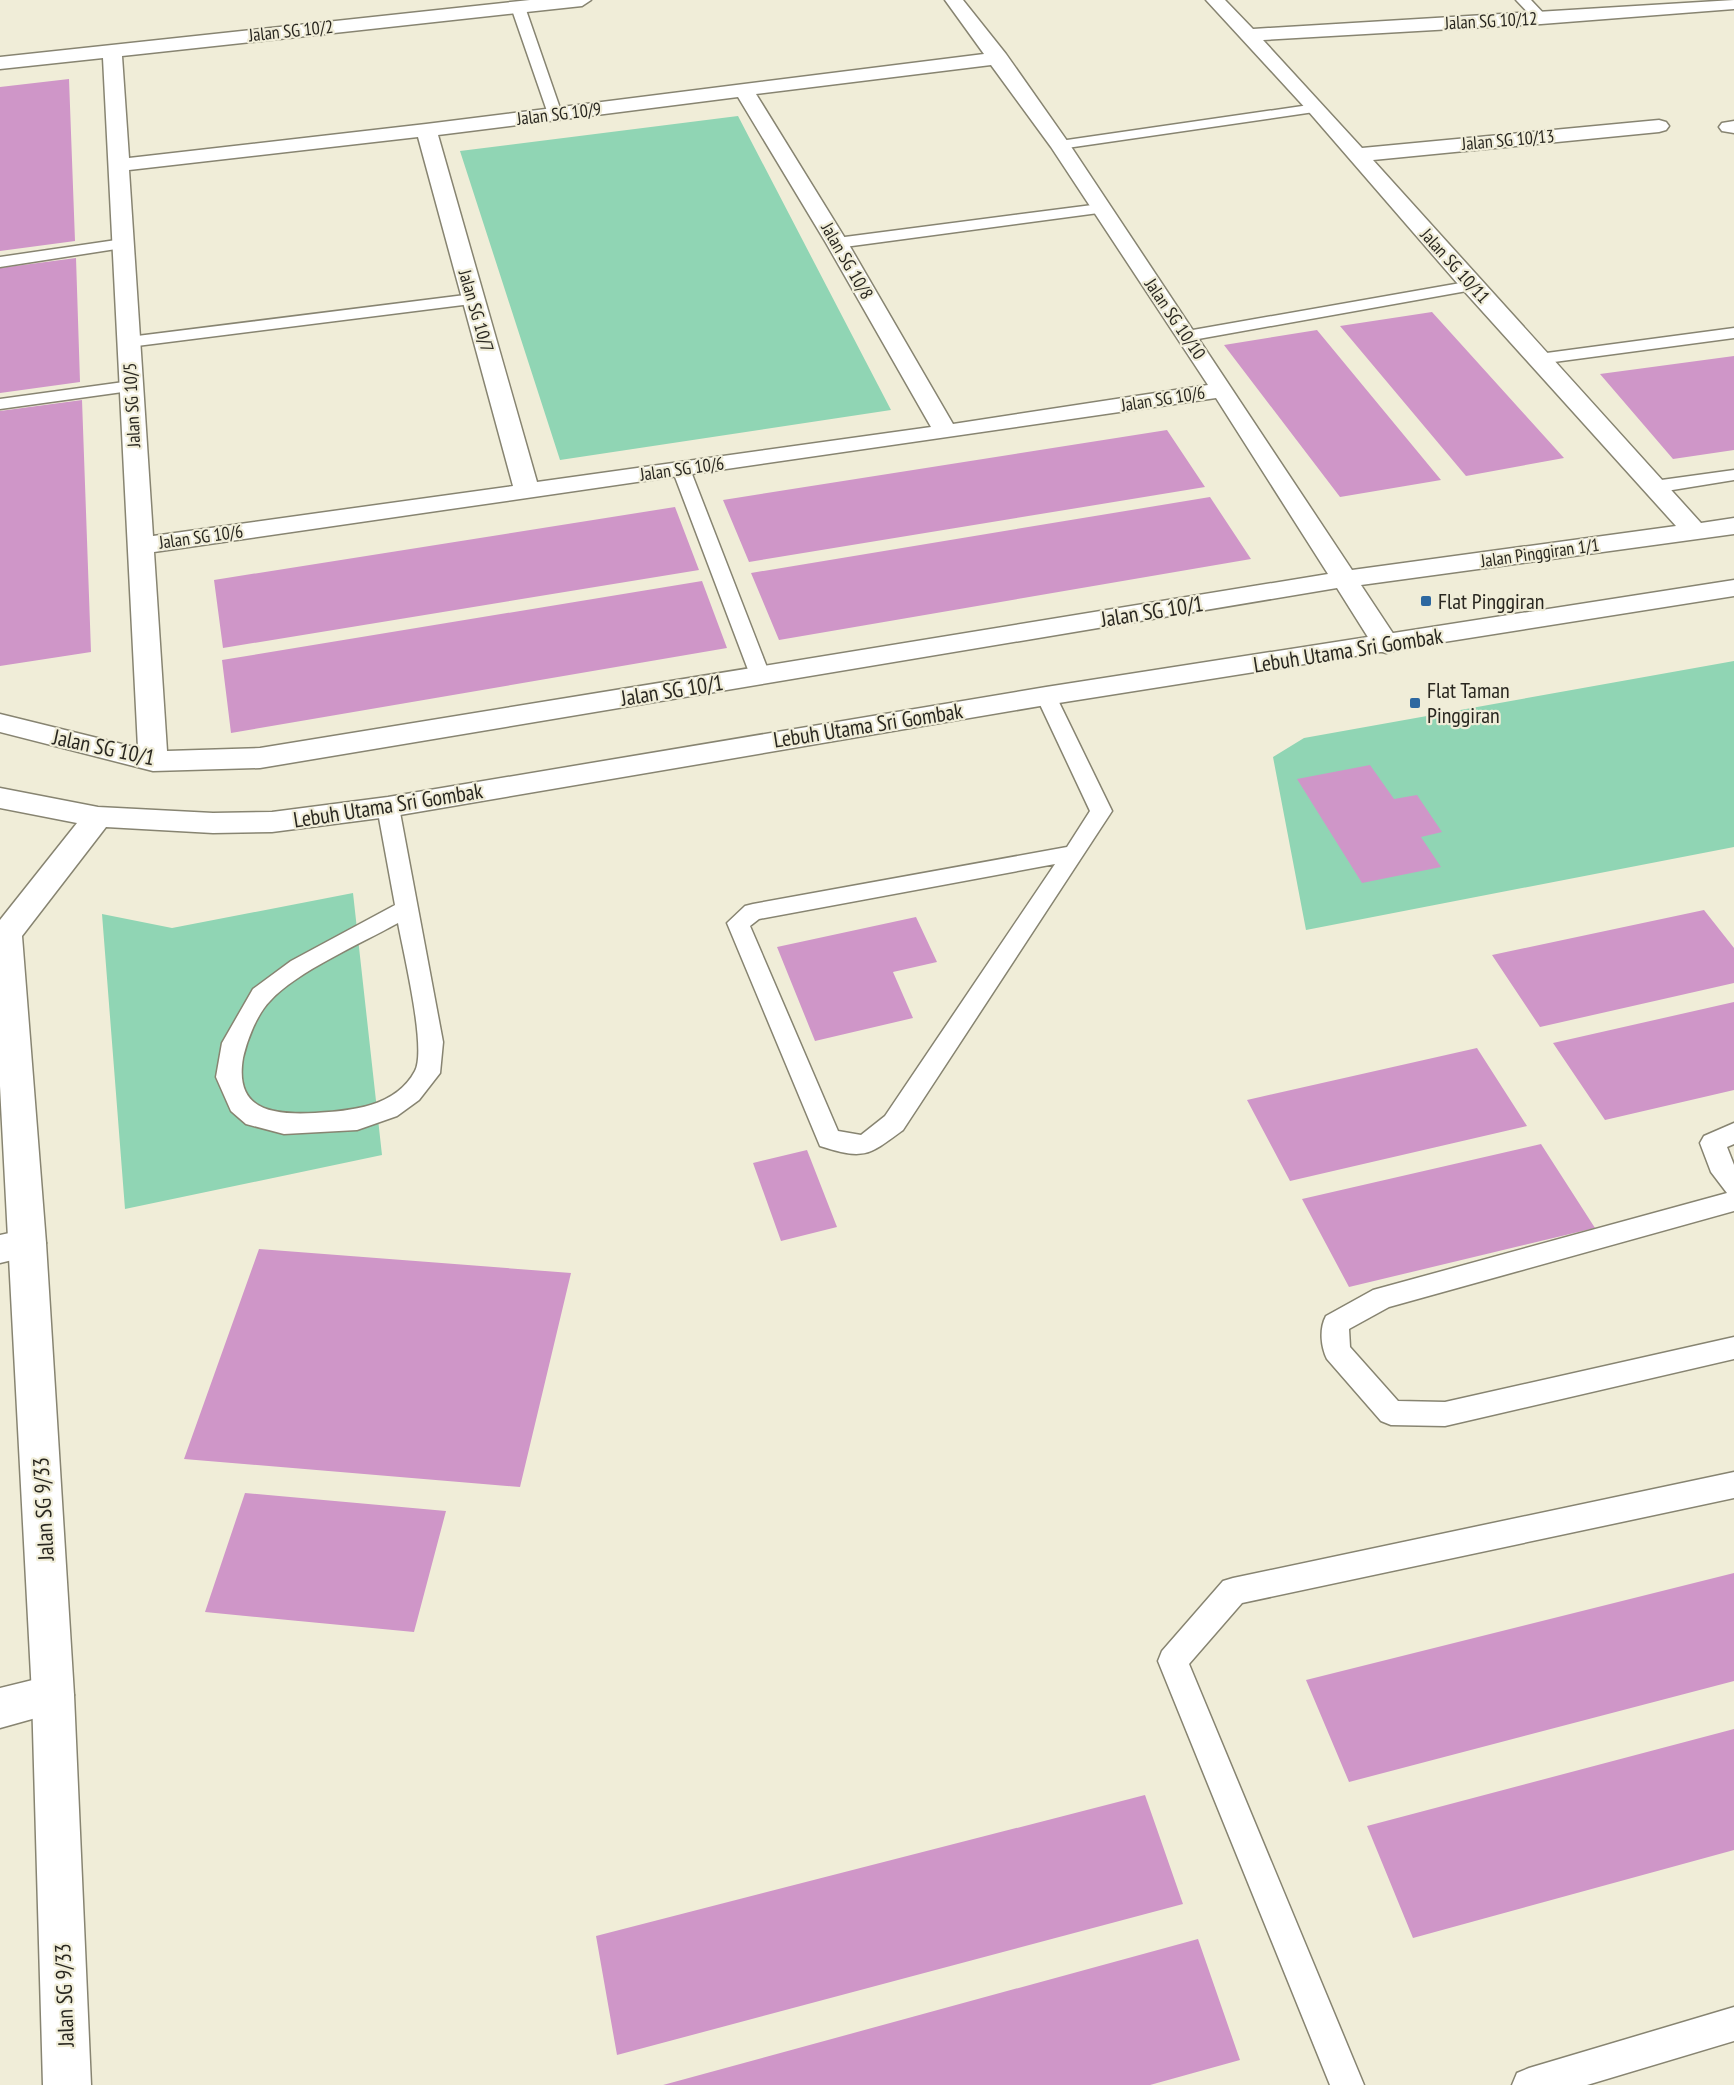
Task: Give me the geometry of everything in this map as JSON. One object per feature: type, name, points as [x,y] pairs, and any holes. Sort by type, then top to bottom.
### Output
[{"type":"street","name":"Jalan SG 10/2","points":[[0,63],[582,0]]},
{"type":"street","name":"Jalan SG 10/10","points":[[954,0],[999,58],[1060,146],[1223,390],[1386,644]]},
{"type":"street","name":"Jalan SG 10/11","points":[[1215,0],[1316,108],[1472,286],[1695,532]]},
{"type":"street","name":"Jalan SG 10/12","points":[[1247,35],[1541,18],[1734,3]]},
{"type":"street","name":"Jalan SG 10/5","points":[[112,50],[153,760]]},
{"type":"street","name":"Jalan SG 10/9","points":[[118,165],[426,130],[999,58]]},
{"type":"street","name":"Jalan SG 10/8","points":[[744,91],[837,243],[946,432]]},
{"type":"street","name":"Jalan SG 10/13","points":[[1357,155],[1659,126]]},
{"type":"street","name":"Jalan SG 10/7","points":[[426,130],[527,491]]},
{"type":"street","name":"Jalan SG 10/6","points":[[140,546],[946,432],[1223,390]]},
{"type":"street","name":"Jalan Pinggiran 1/1","points":[[1346,579],[1734,526]]},
{"type":"street","name":"Jalan SG 10/1","points":[[0,723],[153,760],[261,758],[1346,579]]},
{"type":"street","name":"Lebuh Utama Sri Gombak","points":[[0,798],[98,817],[213,823],[272,822],[388,807],[1046,696],[1680,599],[1734,588]]},
{"type":"street","points":[[1680,599],[1734,605]]},
{"type":"street","name":"Jalan SG 9/33","points":[[67,2085],[53,1695],[14,1246],[3,933],[98,817]]},
{"type":"street","points":[[0,1708],[53,1695]]},
{"type":"lane","points":[[1523,0],[1541,18]]},
{"type":"lane","points":[[518,7],[555,114]]},
{"type":"lane","points":[[1060,146],[1316,108]]},
{"type":"lane","points":[[837,243],[1100,209]]},
{"type":"lane","points":[[0,262],[123,244]]},
{"type":"lane","points":[[1187,336],[1472,286]]},
{"type":"lane","points":[[129,342],[473,299]]},
{"type":"lane","points":[[1539,359],[1734,333]]},
{"type":"lane","points":[[0,404],[131,386]]},
{"type":"lane","points":[[681,469],[760,675]]},
{"type":"lane","points":[[1654,487],[1734,475]]},
{"type":"lane","points":[[1046,696],[1101,812],[1074,853],[894,1123],[865,1145],[829,1139],[795,1065],[738,923],[753,912],[1074,853]]},
{"type":"lane","points":[[388,807],[431,1042],[428,1073],[410,1093],[388,1109],[357,1120],[284,1124],[255,1117],[240,1104],[228,1077],[234,1043],[261,995],[299,967],[406,909]]},
{"type":"lane","points":[[1734,1133],[1713,1143],[1720,1165],[1734,1185]]},
{"type":"lane","points":[[1734,1200],[1382,1298],[1335,1324],[1337,1351],[1391,1413],[1445,1414],[1734,1348]]},
{"type":"lane","points":[[1347,2085],[1173,1661],[1233,1591],[1734,1485]]},
{"type":"lane","points":[[1529,2085],[1734,2024]]},
{"type":"green space","points":[[738,116],[891,410],[560,460],[460,151]]},
{"type":"green space","points":[[1734,661],[1734,847],[1306,930],[1273,757],[1304,738]]},
{"type":"green space","points":[[353,893],[382,1155],[125,1209],[102,914],[172,928]]},
{"type":"building","points":[[69,79],[75,241],[0,251],[0,87]]},
{"type":"building","points":[[76,258],[80,382],[0,393],[0,268]]},
{"type":"building","points":[[1432,312],[1564,458],[1466,476],[1340,326]]},
{"type":"building","points":[[1317,330],[1441,480],[1340,497],[1224,345]]},
{"type":"building","points":[[1734,356],[1734,450],[1673,459],[1600,374]]},
{"type":"building","points":[[82,400],[91,652],[0,666],[0,411]]},
{"type":"building","points":[[1167,430],[1205,487],[749,562],[723,500]]},
{"type":"building","points":[[1210,497],[1251,559],[779,640],[751,573]]},
{"type":"building","points":[[675,507],[699,570],[223,648],[214,580]]},
{"type":"building","points":[[702,581],[727,648],[231,733],[222,660]]},
{"type":"building","points":[[1370,765],[1394,799],[1417,795],[1442,832],[1421,837],[1441,867],[1362,883],[1297,779]]},
{"type":"building","points":[[1704,910],[1734,948],[1734,983],[1540,1027],[1492,955]]},
{"type":"building","points":[[916,917],[937,962],[893,972],[913,1018],[815,1041],[777,947]]},
{"type":"building","points":[[1734,1002],[1734,1090],[1605,1120],[1553,1043]]},
{"type":"building","points":[[1477,1048],[1527,1126],[1290,1181],[1247,1100]]},
{"type":"building","points":[[1541,1144],[1595,1228],[1349,1287],[1302,1199]]},
{"type":"building","points":[[807,1150],[837,1227],[781,1241],[753,1163]]},
{"type":"building","points":[[259,1249],[571,1273],[520,1487],[184,1459]]},
{"type":"building","points":[[245,1493],[446,1511],[414,1632],[205,1612]]},
{"type":"building","points":[[1734,1573],[1734,1681],[1349,1782],[1306,1680]]},
{"type":"building","points":[[1734,1729],[1734,1850],[1413,1938],[1367,1826]]},
{"type":"building","points":[[1145,1795],[1183,1904],[617,2055],[596,1936]]},
{"type":"building","points":[[1198,1939],[1240,2060],[1150,2085],[663,2085]]},
{"type":"place","name":"Flat Pinggiran","points":[[1426,601]]},
{"type":"place","name":"Flat Taman Pinggiran","points":[[1415,703]]}]
